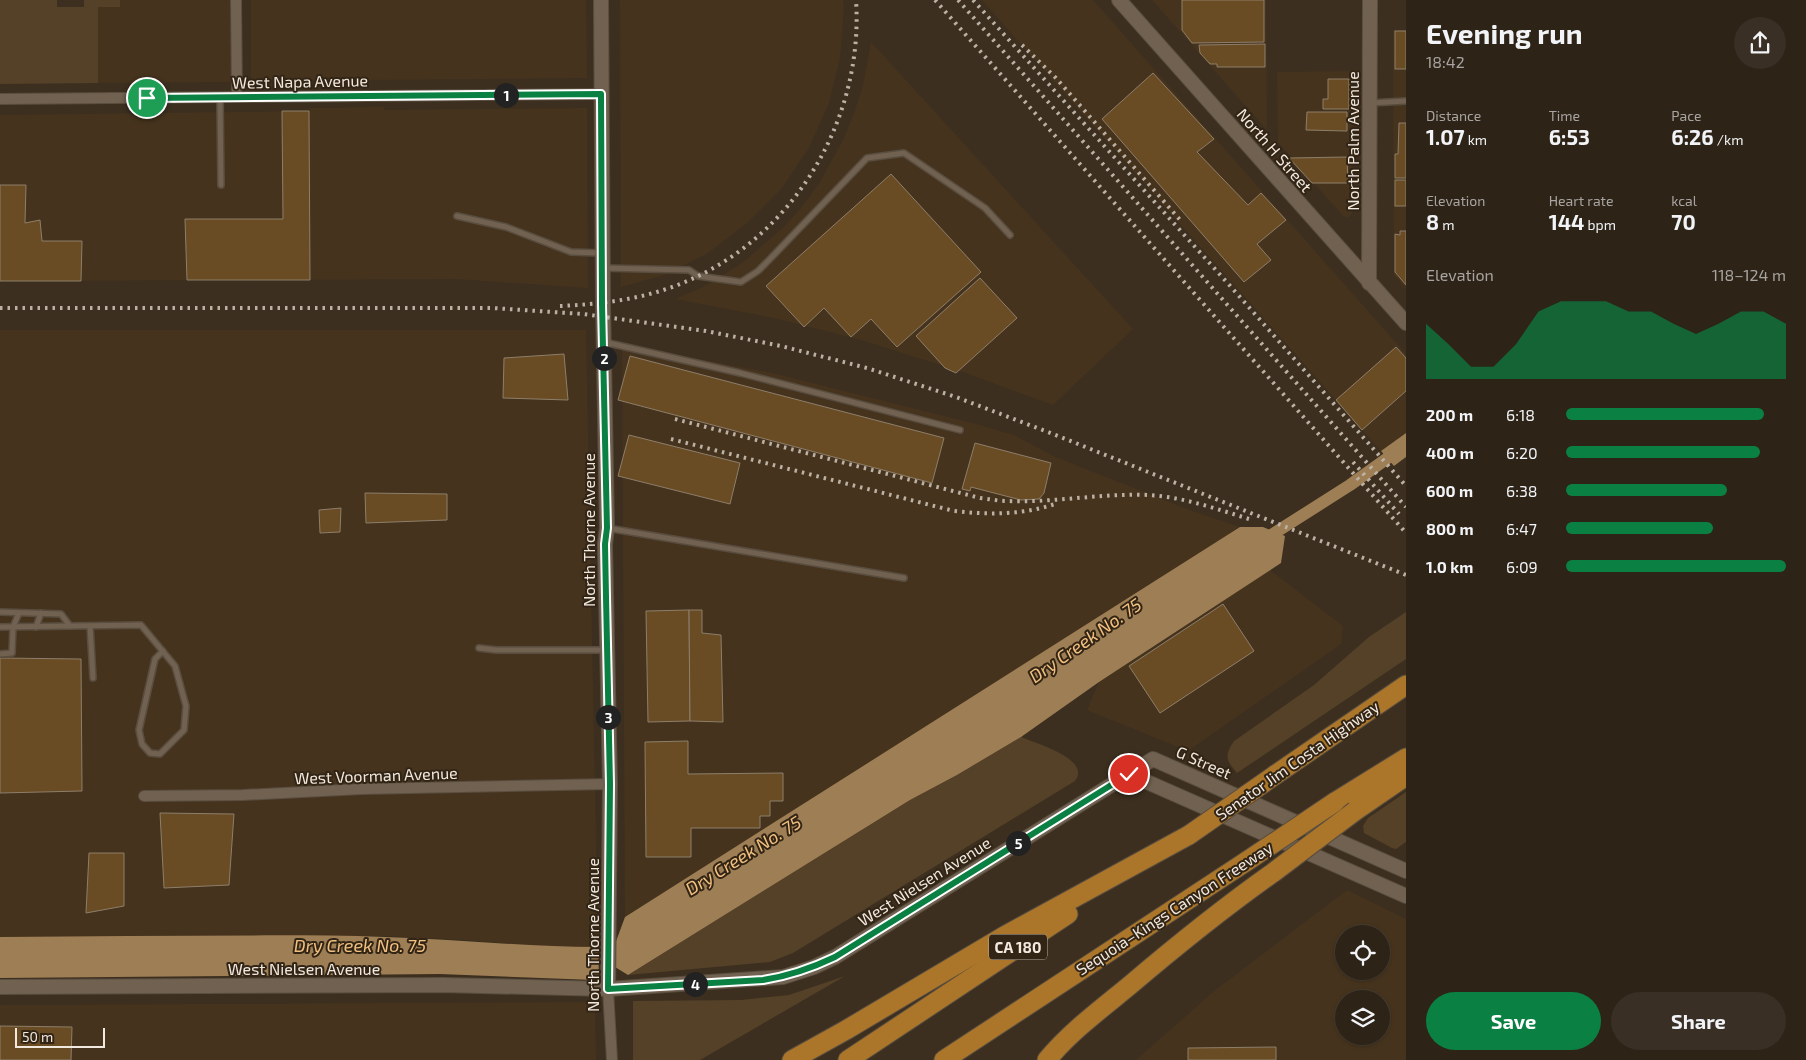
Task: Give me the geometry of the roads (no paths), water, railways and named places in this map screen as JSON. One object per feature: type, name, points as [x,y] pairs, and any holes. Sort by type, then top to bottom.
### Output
[{"type":"highway","name":"Senator Jim Costa Highway","points":[[1189,835],[1406,685]]},
{"type":"highway","name":"Sequoia–Kings Canyon Freeway","points":[[944,1060],[1335,802],[1406,758]]},
{"type":"highway","points":[[1048,1057],[1100,1010],[1205,923],[1355,811],[1406,776]]},
{"type":"highway","points":[[798,1060],[1006,935],[1189,835]]},
{"type":"highway","name":"CA 180","points":[[848,1060],[1189,835]]},
{"type":"highway","points":[[792,1060],[846,1030]]},
{"type":"street","points":[[236,0],[237,97]]},
{"type":"street","name":"North Thorne Avenue","points":[[601,0],[602,268],[607,528],[605,544],[610,784],[608,984],[612,1060]]},
{"type":"street","name":"North H Street","points":[[1119,0],[1406,323]]},
{"type":"street","name":"North Palm Avenue","points":[[1369,283],[1370,0]]},
{"type":"street","name":"West Napa Avenue","points":[[0,99],[601,94]]},
{"type":"street","name":"G Street","points":[[1129,774],[1153,759],[1404,871]]},
{"type":"street","points":[[1129,774],[1406,896]]},
{"type":"street","name":"West Nielsen Avenue","points":[[0,988],[608,984],[783,977],[814,967],[835,957],[1129,774]]},
{"type":"street","name":"West Voorman Avenue","points":[[144,796],[243,795],[362,789],[610,784]]},
{"type":"street","points":[[1391,889],[1404,871]]},
{"type":"lane","points":[[220,97],[221,185]]},
{"type":"lane","points":[[1369,103],[1406,101]]},
{"type":"lane","points":[[602,268],[689,270],[698,276],[741,282],[758,271],[867,158],[904,153],[985,208],[1010,235]]},
{"type":"lane","points":[[456,216],[506,228],[571,252],[602,253]]},
{"type":"lane","points":[[603,342],[740,373],[960,430]]},
{"type":"lane","points":[[607,528],[904,578]]},
{"type":"lane","points":[[0,612],[61,614],[70,626]]},
{"type":"lane","points":[[0,654],[12,653],[13,627],[19,613]]},
{"type":"lane","points":[[36,627],[41,613]]},
{"type":"lane","points":[[0,627],[141,625],[163,651],[175,666],[186,706],[184,730],[160,754],[150,754],[142,744],[139,730],[155,658],[163,651]]},
{"type":"lane","points":[[90,626],[93,678]]},
{"type":"lane","points":[[479,648],[496,650],[607,650]]},
{"type":"water","points":[[1406,433],[1406,457],[1394,466],[1381,451]]},
{"type":"water","points":[[1240,527],[1263,527],[1285,536],[1281,563],[1099,682],[1021,737],[910,800],[628,975],[615,967],[615,944],[625,917]]},
{"type":"water","points":[[289,935],[412,938],[545,946],[598,947],[599,977],[594,980],[440,974],[0,978],[0,937]]},
{"type":"waterway","name":"Dry Creek No. 75","points":[[1262,541],[1350,485],[1406,445]]},
{"type":"railway","points":[[560,306],[624,300],[655,293],[685,282],[724,262],[759,235],[790,204],[815,168],[834,129],[848,87],[855,44],[856,0]]},
{"type":"railway","points":[[935,0],[1406,533]]},
{"type":"railway","points":[[958,0],[1406,507]]},
{"type":"railway","points":[[973,0],[1232,288],[1406,486]]},
{"type":"railway","points":[[1022,45],[1056,78],[1181,221]]},
{"type":"railway","points":[[0,308],[492,308],[583,314],[706,331],[781,346],[867,368],[956,397],[1406,575]]},
{"type":"railway","points":[[675,419],[980,498],[1000,501],[1042,501],[1113,495],[1162,496],[1187,501],[1249,519]]},
{"type":"railway","points":[[671,439],[954,511],[1007,513],[1032,510],[1058,503]]},
{"type":"railway","points":[[1353,462],[1399,514]]}]
